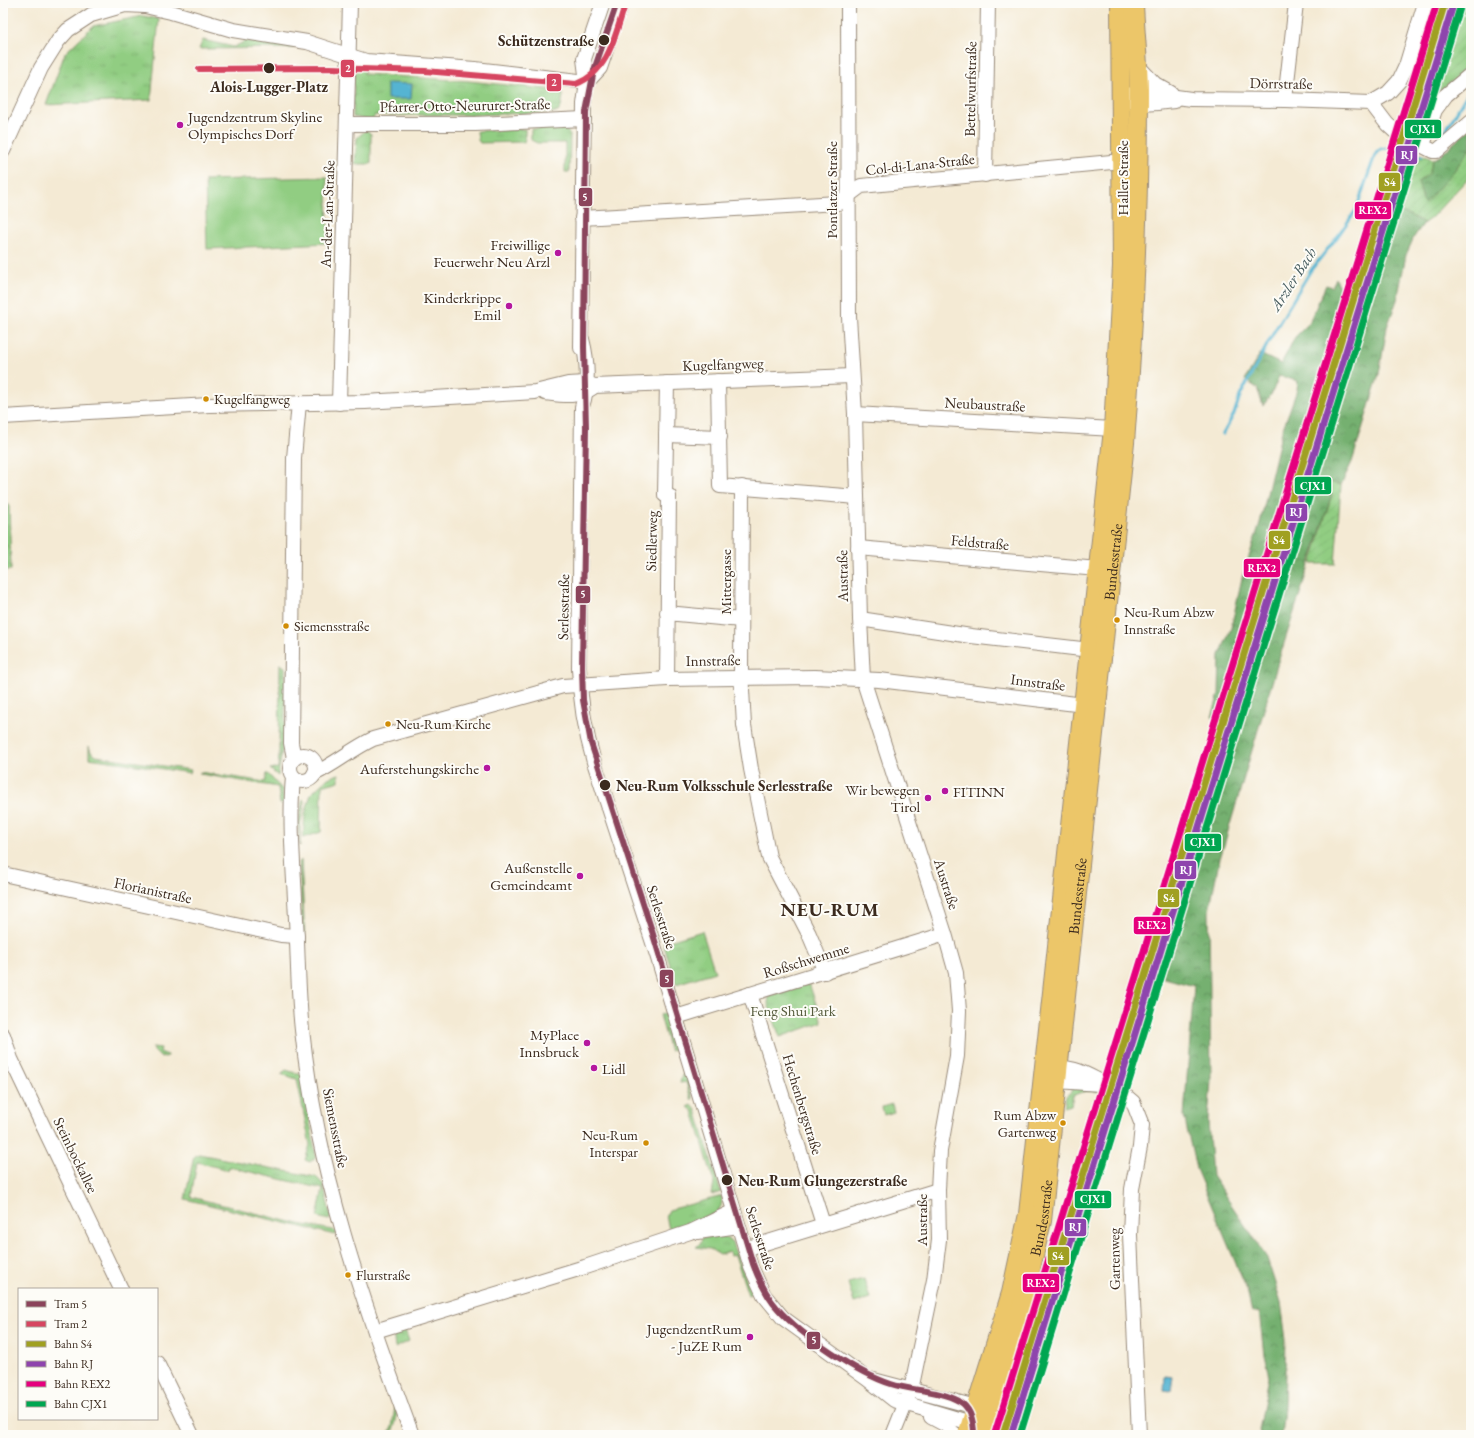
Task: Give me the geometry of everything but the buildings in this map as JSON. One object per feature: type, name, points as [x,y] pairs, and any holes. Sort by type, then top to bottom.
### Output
[{"type":"main road","name":"Haller Straße","points":[[1120,3],[1133,97],[1138,191],[1125,351]]},
{"type":"main road","name":"Haller Straße","points":[[1125,351],[1122,266],[1122,161],[1137,65],[1134,3]]},
{"type":"main road","name":"Bundesstraße","points":[[977,1424],[1023,1302],[1037,1247],[1044,1198],[1084,705],[1113,429],[1125,351]]},
{"type":"main road","name":"Bundesstraße","points":[[1053,1073],[1125,443],[1125,351]]},
{"type":"street","name":"An-der-Lan-Straße","points":[[338,403],[350,3]]},
{"type":"street","points":[[584,391],[582,339],[582,218],[584,119],[587,82],[584,59],[603,3]]},
{"type":"street","points":[[587,82],[600,68],[622,3]]},
{"type":"street","name":"Pontlatzer Straße","points":[[848,3],[847,196],[849,317],[852,376]]},
{"type":"street","name":"Bettelwurfstraße","points":[[985,175],[988,3]]},
{"type":"street","points":[[1285,100],[1296,3]]},
{"type":"street","points":[[1399,135],[1387,124],[1371,103],[1388,93],[1399,81],[1406,66],[1425,3]]},
{"type":"street","points":[[3,151],[41,68],[58,41],[68,30],[80,21],[105,10],[125,5],[145,6],[233,30],[307,42],[366,61],[475,69],[587,82]]},
{"type":"street","name":"Dörrstraße","points":[[1137,65],[1156,84],[1184,98]]},
{"type":"street","points":[[1471,74],[1446,95],[1435,110],[1418,143],[1433,151],[1437,151],[1471,122]]},
{"type":"street","name":"Dörrstraße","points":[[1133,97],[1371,103]]},
{"type":"street","name":"Pfarrer-Otto-Neururer-Straße","points":[[347,124],[475,124],[584,119]]},
{"type":"street","name":"Col-di-Lana-Straße","points":[[582,218],[838,203],[861,186],[1122,161]]},
{"type":"street","name":"Kugelfangweg","points":[[3,417],[188,405],[338,403],[535,392],[568,384],[584,391],[667,383],[852,376]]},
{"type":"street","name":"Austraße","points":[[852,376],[855,414],[860,620],[863,679],[945,934],[956,973],[959,1011],[954,1081],[940,1151],[938,1190],[939,1240],[934,1280],[911,1390],[893,1435]]},
{"type":"street","points":[[718,382],[720,486],[857,497]]},
{"type":"street","name":"Siedlerweg","points":[[667,383],[665,495],[669,496],[667,679]]},
{"type":"street","name":"Serlesstraße","points":[[584,391],[580,684],[589,743],[676,1017],[738,1226],[757,1283],[777,1312],[792,1326],[866,1378],[894,1400],[977,1424]]},
{"type":"street","points":[[293,720],[310,757],[316,766],[304,777],[289,769],[294,758],[291,742],[293,720],[294,458],[299,403]]},
{"type":"street","name":"Neubaustraße","points":[[855,414],[1113,429]]},
{"type":"street","points":[[666,435],[720,438]]},
{"type":"street","name":"Mittergasse","points":[[742,487],[741,677],[744,724],[769,857],[809,934],[825,972]]},
{"type":"street","name":"Feldstraße","points":[[858,548],[1098,569]]},
{"type":"street","points":[[667,613],[741,620]]},
{"type":"street","points":[[860,620],[970,636],[1090,650]]},
{"type":"street","name":"Innstraße","points":[[304,777],[331,766],[351,750],[373,739],[564,686],[580,684],[667,679],[741,677],[815,677],[863,679],[1084,705]]},
{"type":"street","name":"Innstraße","points":[[310,757],[351,750]]},
{"type":"street","points":[[294,758],[298,755],[310,757]]},
{"type":"street","name":"Siemensstraße","points":[[304,777],[292,814],[302,1029],[324,1164],[352,1264],[408,1433]]},
{"type":"street","name":"Florianistraße","points":[[3,874],[274,934],[297,936]]},
{"type":"street","name":"Roßschwemme","points":[[676,1017],[945,934]]},
{"type":"street","name":"Hechenbergstraße","points":[[750,994],[823,1224]]},
{"type":"street","name":"Steinbockallee","points":[[3,1035],[11,1059],[121,1288]]},
{"type":"street","name":"Gartenweg","points":[[1120,1091],[1133,1102],[1142,1125],[1140,1147],[1132,1189],[1130,1235],[1139,1435]]},
{"type":"street","points":[[746,1249],[823,1224],[938,1190]]},
{"type":"street","points":[[375,1331],[690,1232],[734,1211]]},
{"type":"street","points":[[690,1232],[738,1226]]},
{"type":"street","points":[[158,1365],[192,1435]]},
{"type":"street","name":"Serlesstraße","points":[[866,1378],[911,1390],[977,1424]]},
{"type":"street","name":"Serlesstraße","points":[[906,1404],[940,1421],[955,1435]]},
{"type":"green space","points":[[1463,3],[1471,3],[1471,74],[1434,103]]},
{"type":"green space","points":[[143,16],[159,19],[151,100],[46,105],[65,53],[93,26]]},
{"type":"green space","points":[[203,40],[234,47],[246,41],[293,45],[294,48],[199,49]]},
{"type":"green space","points":[[364,68],[364,74],[468,81],[554,90],[561,92],[563,95],[561,107],[558,112],[475,115],[376,115],[373,118],[375,121],[353,117],[354,72],[357,69]]},
{"type":"green space","points":[[1471,127],[1471,147],[1454,171],[1424,205],[1418,182],[1429,174],[1433,159],[1440,156]]},
{"type":"green space","points":[[564,128],[570,134],[569,172],[565,172],[565,143],[537,143],[531,140],[531,129]]},
{"type":"green space","points":[[525,129],[524,142],[480,143],[478,140],[477,131]]},
{"type":"green space","points":[[366,130],[371,134],[371,164],[355,164],[357,138]]},
{"type":"green space","points":[[1471,147],[1471,175],[1431,218],[1424,223],[1410,215],[1392,208],[1411,151],[1433,159],[1429,174],[1418,182],[1424,204],[1454,171]]},
{"type":"green space","points":[[327,177],[328,243],[207,249],[205,180]]},
{"type":"green space","points":[[1392,208],[1410,215],[1424,223],[1414,237],[1406,255],[1397,300],[1387,327],[1379,374],[1352,462],[1341,485],[1329,482],[1326,490],[1332,494],[1279,659],[1219,862],[1209,911],[1211,1080],[1208,1121],[1212,1176],[1267,1258],[1281,1302],[1286,1340],[1284,1409],[1281,1435],[1260,1435],[1259,1431],[1269,1376],[1264,1355],[1259,1311],[1252,1312],[1247,1290],[1196,1169],[1184,1116],[1194,986],[1157,976]]},
{"type":"green space","points":[[1336,278],[1341,290],[1341,309],[1216,719],[1212,717],[1219,694],[1220,655],[1231,628],[1242,578],[1260,523],[1282,431],[1297,390],[1298,381],[1279,376],[1272,393],[1263,406],[1257,388],[1245,380],[1260,354],[1281,364],[1295,337],[1309,323],[1326,285],[1332,287]]},
{"type":"green space","points":[[1329,482],[1341,485],[1335,564],[1311,564],[1332,494],[1325,490]]},
{"type":"green space","points":[[3,505],[9,505],[11,570],[3,570]]},
{"type":"green space","points":[[280,664],[285,667],[285,733],[278,776],[270,769],[278,768]]},
{"type":"green space","points":[[89,746],[91,752],[96,756],[191,770],[190,773],[89,758]]},
{"type":"green space","points":[[200,772],[265,782],[267,773],[282,789],[284,803],[280,804],[278,787],[200,774]]},
{"type":"green space","points":[[339,774],[339,781],[322,786],[321,832],[303,838],[305,814],[311,794],[328,778]]},
{"type":"green space","points":[[303,799],[305,801],[300,826],[300,846],[298,823]]},
{"type":"green space","points":[[301,860],[305,941],[303,940],[299,863]]},
{"type":"green space","points":[[702,931],[715,972],[676,984],[663,943]]},
{"type":"green space","name":"Feng Shui Park","points":[[809,983],[822,1022],[780,1037],[768,1004],[769,996]]},
{"type":"green space","points":[[668,1012],[678,1049],[670,1051],[660,1015]]},
{"type":"green space","points":[[153,1047],[161,1048],[160,1052],[168,1056],[161,1058],[153,1050]]},
{"type":"green space","points":[[286,1070],[302,1075],[316,1157],[310,1162],[305,1160],[310,1145],[297,1079],[281,1074]]},
{"type":"green space","points":[[682,1075],[686,1075],[693,1099],[691,1099],[686,1082],[680,1083]]},
{"type":"green space","points":[[1072,1088],[1103,1089],[1102,1091],[1087,1091],[1076,1094],[1073,1096],[1071,1105],[1064,1107],[1066,1096],[1073,1090]]},
{"type":"green space","points":[[892,1104],[894,1112],[884,1115],[882,1107]]},
{"type":"green space","points":[[692,1105],[696,1110],[721,1192],[712,1195],[714,1182],[693,1111],[688,1107]]},
{"type":"green space","points":[[199,1154],[316,1177],[323,1184],[331,1217],[329,1220],[317,1217],[323,1189],[229,1167],[228,1170],[197,1162],[191,1197],[299,1224],[333,1230],[336,1232],[335,1235],[185,1199],[194,1156]]},
{"type":"green space","points":[[722,1196],[720,1207],[714,1214],[687,1226],[669,1229],[666,1216],[669,1210]]},
{"type":"green space","points":[[716,1236],[725,1237],[732,1243],[752,1293],[748,1295],[735,1255],[730,1256],[729,1252],[720,1255],[710,1249],[696,1247],[701,1242],[702,1238]]},
{"type":"green space","points":[[864,1279],[870,1298],[854,1303],[848,1283]]},
{"type":"green space","points":[[404,1327],[409,1341],[395,1348],[393,1331]]},
{"type":"green space","points":[[919,1398],[960,1409],[958,1413],[918,1399]]},
{"type":"green space","points":[[395,1407],[397,1413],[396,1421],[391,1435],[388,1435],[392,1427]]},
{"type":"water","points":[[387,83],[412,84],[411,99],[387,99]]},
{"type":"water","points":[[1165,1376],[1173,1377],[1171,1391],[1164,1390]]},
{"type":"waterway","name":"Arzler Bach","points":[[1437,140],[1445,132],[1471,87]]},
{"type":"waterway","name":"Arzler Bach","points":[[1223,434],[1234,414],[1240,396],[1275,330],[1311,270],[1356,210],[1375,155],[1382,149],[1391,148]]},
{"type":"waterway","name":"Arzler Bach","points":[[1411,155],[1422,156]]},
{"type":"tram line","name":"5","points":[[617,3],[594,70],[586,112],[584,347],[586,428],[582,667],[583,700],[591,743],[652,931],[753,1264],[763,1288],[770,1299],[788,1320],[815,1342],[847,1363],[877,1379],[891,1384],[943,1395],[959,1401],[969,1411],[974,1435]]},
{"type":"tram line","name":"2","points":[[199,69],[330,68],[425,71],[576,84],[596,71],[603,62],[614,40],[625,5]]},
{"type":"rail line","name":"REX2","points":[[995,1433],[1437,3]]},
{"type":"rail line","name":"S4","points":[[1003,1435],[1445,3]]},
{"type":"rail line","name":"RJ","points":[[1011,1435],[1453,5]]},
{"type":"rail line","name":"CJX1","points":[[1020,1435],[1460,8]]},
{"type":"place","name":"Schützenstraße","points":[[604,40]]},
{"type":"place","name":"Alois-Lugger-Platz","points":[[269,68]]},
{"type":"place","name":"Jugendzentrum Skyline Olympisches Dorf","points":[[180,125]]},
{"type":"place","name":"Freiwillige Feuerwehr Neu Arzl","points":[[558,253]]},
{"type":"place","name":"Kinderkrippe Emil","points":[[509,306]]},
{"type":"place","name":"Kugelfangweg","points":[[206,399]]},
{"type":"place","name":"Neu-Rum Abzw Innstraße","points":[[1117,620]]},
{"type":"place","name":"Siemensstraße","points":[[286,626]]},
{"type":"place","name":"Neu-Rum Kirche","points":[[388,724]]},
{"type":"place","name":"Auferstehungskirche","points":[[487,768]]},
{"type":"place","name":"Neu-Rum Volksschule Serlesstraße","points":[[605,785]]},
{"type":"place","name":"FITINN","points":[[945,791]]},
{"type":"place","name":"Wir bewegen Tirol","points":[[928,798]]},
{"type":"place","name":"Außenstelle Gemeindeamt","points":[[580,876]]},
{"type":"place","name":"MyPlace Innsbruck","points":[[587,1043]]},
{"type":"place","name":"Lidl","points":[[594,1068]]},
{"type":"place","name":"Rum Abzw Gartenweg","points":[[1063,1123]]},
{"type":"place","name":"Neu-Rum Interspar","points":[[646,1143]]},
{"type":"place","name":"Neu-Rum Glungezerstraße","points":[[727,1180]]},
{"type":"place","name":"Flurstraße","points":[[348,1275]]},
{"type":"place","name":"JugendzentRum - JuZE Rum","points":[[750,1337]]},
{"type":"district","name":"NEU-RUM","points":[[830,909]]}]
